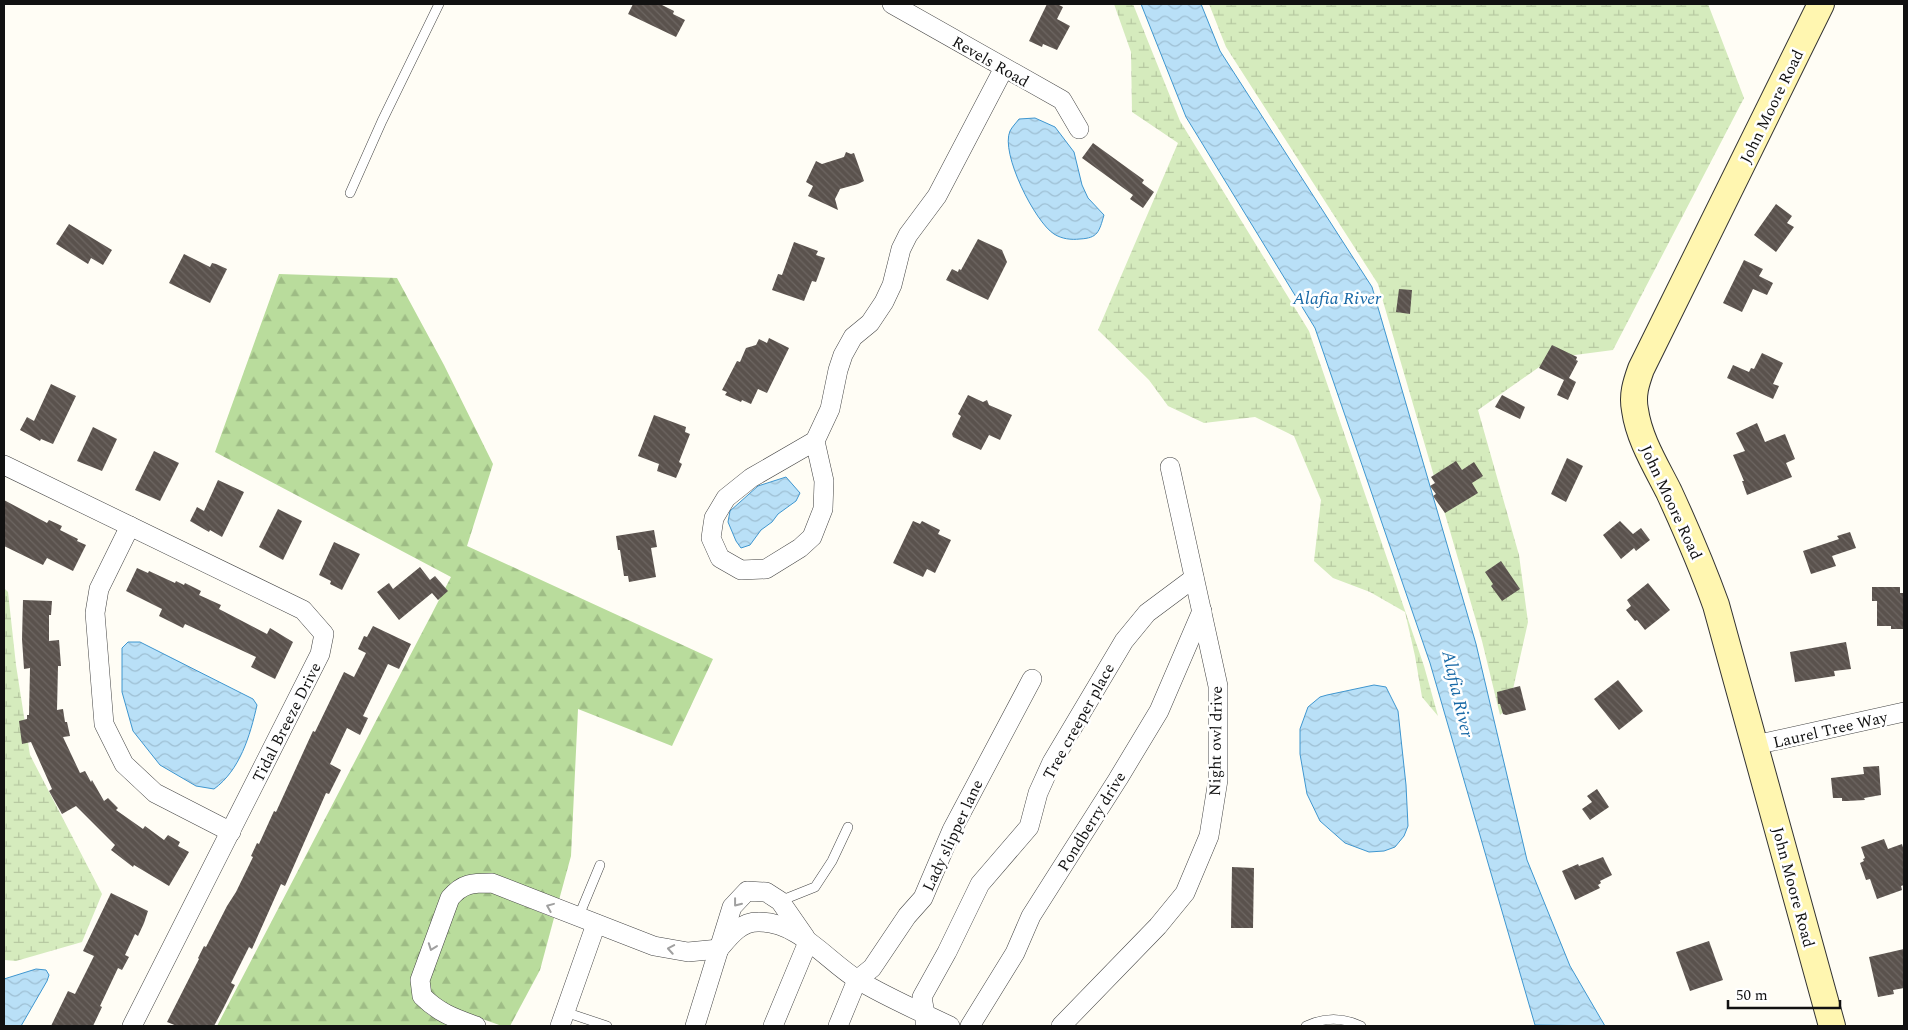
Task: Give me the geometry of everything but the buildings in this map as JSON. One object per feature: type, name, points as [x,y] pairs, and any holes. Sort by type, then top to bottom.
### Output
[{"type":"street","name":"Revels Road","points":[[892,4],[1062,100],[1079,129]]},
{"type":"street","name":"John Moore Road","points":[[1821,4],[1641,369],[1635,386],[1634,399],[1635,412],[1642,434],[1689,535],[1708,584],[1756,746],[1832,1026]]},
{"type":"street","points":[[816,441],[751,478],[726,498],[714,518],[711,538],[720,558],[741,570],[766,569],[800,548],[812,537],[823,509],[824,481],[816,441],[830,409],[843,355],[853,337],[870,323],[884,302],[892,286],[901,249],[908,235],[938,196],[1004,68]]},
{"type":"street","name":"Tidal Breeze Drive","points":[[4,465],[303,610],[324,634],[320,654],[232,832],[132,1026]]},
{"type":"street","name":"Night owl drive","points":[[1061,1026],[1158,926],[1185,893],[1209,836],[1218,780],[1218,686],[1170,467]]},
{"type":"street","points":[[130,526],[99,589],[94,613],[104,724],[124,764],[155,793],[232,832]]},
{"type":"street","name":"Tree creeper place","points":[[925,1020],[922,997],[948,952],[980,884],[1029,827],[1038,793],[1052,762],[1124,641],[1147,613],[1194,578]]},
{"type":"street","name":"Pondberry drive","points":[[970,1026],[1015,953],[1031,916],[1159,711],[1202,611]]},
{"type":"street","name":"Lady slipper lane","points":[[857,980],[872,968],[907,916],[923,898],[952,830],[1032,679]]},
{"type":"street","name":"Laurel Tree Way","points":[[1756,746],[1904,712]]},
{"type":"street","points":[[476,1026],[445,1015],[433,1007],[422,996],[420,980],[450,898],[459,888],[474,883],[492,884],[654,946],[688,952],[719,949],[739,927],[747,923],[768,922],[780,926],[808,942],[857,980],[889,997],[925,1020],[950,1026]]},
{"type":"street","points":[[695,1026],[732,907],[747,891],[766,892],[780,901],[808,942]]},
{"type":"street","points":[[563,1019],[587,921]]},
{"type":"street","points":[[773,1026],[808,942]]},
{"type":"street","points":[[838,1026],[857,980]]},
{"type":"lane","points":[[350,193],[382,121],[439,4]]},
{"type":"lane","points":[[780,901],[815,888],[832,861],[848,827]]},
{"type":"lane","points":[[587,921],[600,865]]},
{"type":"lane","points":[[563,1019],[607,1026]]},
{"type":"lane","points":[[1306,1026],[1325,1019],[1346,1020],[1360,1026]]},
{"type":"green space","points":[[1114,4],[1133,4],[1180,121],[1309,331],[1424,666],[1438,716],[1422,697],[1405,612],[1370,592],[1333,578],[1314,561],[1321,500],[1294,436],[1255,417],[1204,423],[1168,406],[1149,380],[1098,330],[1178,143],[1132,112],[1131,52]]},
{"type":"green space","points":[[1209,4],[1708,4],[1744,98],[1613,350],[1552,358],[1478,410],[1519,555],[1528,622],[1509,707],[1500,715],[1482,641],[1378,284],[1226,47]]},
{"type":"green space","points":[[279,274],[397,278],[444,365],[493,464],[467,546],[713,659],[672,746],[578,709],[571,856],[559,900],[458,880],[416,1003],[429,1015],[450,1026],[217,1026],[451,577],[215,452]]},
{"type":"green space","points":[[4,588],[8,592],[16,665],[30,755],[102,894],[82,942],[16,961],[4,960]]},
{"type":"green space","points":[[475,891],[490,892],[554,918],[540,970],[510,1026],[502,1026],[449,1007],[429,991],[428,981],[457,903],[463,895]]},
{"type":"water","name":"Alafia River","points":[[1141,4],[1201,4],[1220,51],[1372,287],[1476,644],[1527,860],[1570,966],[1605,1026],[1535,1025],[1430,663],[1315,328],[1186,117]]},
{"type":"water","points":[[1035,118],[1055,127],[1074,152],[1082,185],[1088,198],[1104,215],[1099,230],[1091,237],[1070,239],[1054,234],[1038,216],[1021,186],[1010,155],[1008,141],[1010,131],[1019,119]]},
{"type":"water","points":[[786,477],[800,493],[796,501],[761,530],[750,545],[741,548],[728,522],[730,511],[758,486]]},
{"type":"water","points":[[128,642],[140,642],[253,699],[257,705],[243,751],[231,772],[214,789],[196,786],[160,765],[133,731],[122,692],[122,648]]},
{"type":"water","points":[[1374,685],[1386,687],[1398,711],[1406,785],[1408,826],[1404,836],[1395,847],[1384,851],[1369,852],[1345,843],[1320,821],[1307,794],[1300,754],[1300,729],[1308,707],[1320,697]]},
{"type":"water","points":[[36,969],[46,970],[49,975],[47,981],[21,1026],[4,1026],[4,979]]}]
